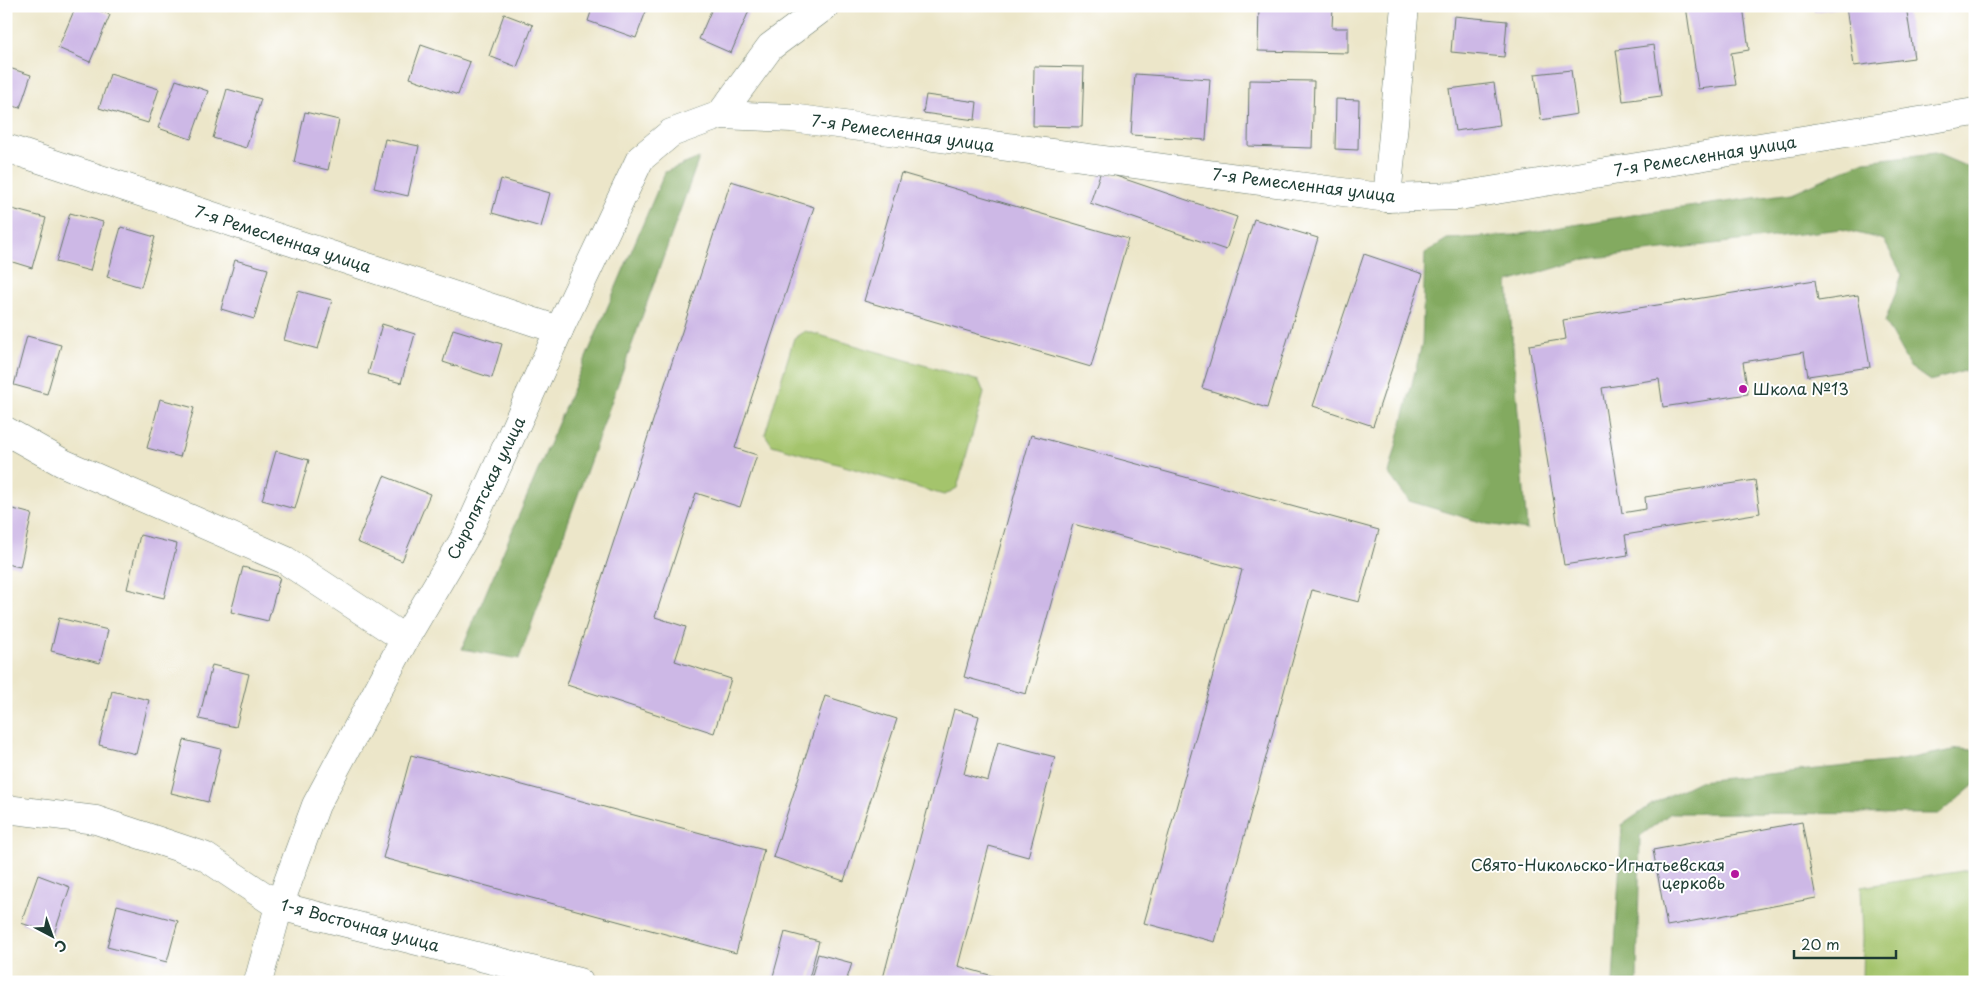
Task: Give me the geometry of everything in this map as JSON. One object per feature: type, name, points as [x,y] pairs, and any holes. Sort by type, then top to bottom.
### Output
[{"type":"street","points":[[720,115],[770,47],[825,6]]},
{"type":"street","points":[[1387,198],[1405,6]]},
{"type":"street","name":"7-я Ремесленная улица","points":[[720,115],[792,118],[1387,198],[1459,196],[1975,112]]},
{"type":"street","name":"Сыропятская улица","points":[[258,982],[279,906],[316,805],[405,639],[467,534],[559,330],[640,159],[671,133],[720,115]]},
{"type":"street","name":"7-я Ремесленная улица","points":[[6,148],[559,330]]},
{"type":"street","points":[[6,431],[64,463],[285,560],[405,639]]},
{"type":"street","name":"1-я Восточная улица","points":[[6,809],[96,820],[204,856],[279,906],[579,982]]},
{"type":"green space","points":[[1935,153],[1975,170],[1975,368],[1930,381],[1910,367],[1885,322],[1902,275],[1884,240],[1841,229],[1586,259],[1508,282],[1527,530],[1487,524],[1409,501],[1389,474],[1422,344],[1425,253],[1447,239],[1515,235],[1644,213],[1792,193],[1865,161]]},
{"type":"green space","points":[[699,158],[519,659],[462,649],[665,172]]},
{"type":"green space","points":[[805,331],[979,381],[984,393],[957,488],[944,495],[772,445],[765,434],[794,338]]},
{"type":"green space","points":[[1958,749],[1975,750],[1975,784],[1940,814],[1671,813],[1640,836],[1637,982],[1613,982],[1622,825],[1654,803],[1699,781],[1896,761]]},
{"type":"green space","points":[[1975,869],[1975,982],[1862,982],[1861,887]]},
{"type":"building","points":[[76,6],[90,6],[110,15],[90,62],[58,48]]},
{"type":"building","points":[[593,6],[648,6],[636,38],[588,21]]},
{"type":"building","points":[[713,6],[751,6],[731,53],[699,39]]},
{"type":"building","points":[[1259,6],[1333,6],[1332,28],[1348,28],[1348,53],[1258,51]]},
{"type":"building","points":[[1686,6],[1743,6],[1749,50],[1731,53],[1736,85],[1698,89]]},
{"type":"building","points":[[1814,6],[1843,6],[1844,7],[1814,12]]},
{"type":"building","points":[[1846,6],[1906,6],[1914,58],[1854,66]]},
{"type":"building","points":[[504,14],[533,25],[517,67],[489,56]]},
{"type":"building","points":[[1454,16],[1507,21],[1504,57],[1451,52]]},
{"type":"building","points":[[421,45],[470,62],[458,95],[410,78]]},
{"type":"building","points":[[1654,45],[1661,96],[1623,101],[1616,50]]},
{"type":"building","points":[[1034,66],[1084,67],[1082,127],[1033,126]]},
{"type":"building","points":[[6,67],[31,75],[20,108],[6,104]]},
{"type":"building","points":[[1571,70],[1577,114],[1541,120],[1535,74]]},
{"type":"building","points":[[110,74],[159,89],[148,123],[99,108]]},
{"type":"building","points":[[1135,74],[1210,79],[1206,140],[1131,135]]},
{"type":"building","points":[[176,80],[208,91],[191,139],[158,128]]},
{"type":"building","points":[[1249,80],[1314,81],[1312,148],[1248,146]]},
{"type":"building","points":[[1494,83],[1500,125],[1455,131],[1449,89]]},
{"type":"building","points":[[227,89],[261,99],[246,148],[213,138]]},
{"type":"building","points":[[926,95],[977,102],[975,120],[923,113]]},
{"type":"building","points":[[1336,99],[1359,100],[1358,150],[1335,149]]},
{"type":"building","points":[[305,112],[339,120],[328,170],[294,162]]},
{"type":"building","points":[[385,139],[419,146],[408,196],[374,188]]},
{"type":"building","points":[[1101,171],[1237,217],[1226,250],[1090,203]]},
{"type":"building","points":[[901,173],[1128,239],[1091,367],[864,301]]},
{"type":"building","points":[[501,179],[550,193],[541,227],[492,213]]},
{"type":"building","points":[[731,181],[814,207],[735,448],[757,455],[740,507],[696,493],[655,617],[686,627],[675,661],[731,679],[714,733],[567,685]]},
{"type":"building","points":[[12,209],[46,218],[32,268],[6,260],[6,231]]},
{"type":"building","points":[[70,213],[103,222],[90,271],[56,262]]},
{"type":"building","points":[[1254,219],[1318,238],[1267,408],[1202,388]]},
{"type":"building","points":[[121,227],[155,237],[141,287],[107,277]]},
{"type":"building","points":[[1364,254],[1423,274],[1373,426],[1313,406]]},
{"type":"building","points":[[235,260],[268,269],[254,319],[221,309]]},
{"type":"building","points":[[1815,280],[1818,301],[1858,295],[1870,367],[1808,376],[1804,352],[1743,362],[1748,394],[1663,407],[1659,379],[1602,388],[1622,513],[1646,509],[1645,497],[1755,480],[1760,513],[1625,535],[1628,555],[1564,565],[1529,345],[1566,339],[1563,320]]},
{"type":"building","points":[[298,291],[332,300],[318,349],[284,340]]},
{"type":"building","points":[[382,324],[415,334],[401,383],[368,374]]},
{"type":"building","points":[[453,329],[502,344],[492,378],[443,362]]},
{"type":"building","points":[[27,336],[61,345],[47,394],[14,385]]},
{"type":"building","points":[[160,399],[194,408],[180,457],[147,448]]},
{"type":"building","points":[[1031,435],[1379,530],[1359,602],[1312,590],[1215,942],[1144,923],[1242,570],[1073,524],[1026,694],[964,677]]},
{"type":"building","points":[[276,451],[309,460],[295,509],[262,500]]},
{"type":"building","points":[[384,476],[430,494],[402,561],[357,542]]},
{"type":"building","points":[[6,507],[32,514],[20,567],[6,564]]},
{"type":"building","points":[[140,535],[177,544],[164,598],[127,589]]},
{"type":"building","points":[[243,567],[280,577],[268,621],[231,612]]},
{"type":"building","points":[[59,618],[108,630],[100,663],[51,651]]},
{"type":"building","points":[[212,665],[249,674],[236,727],[199,719]]},
{"type":"building","points":[[112,691],[149,700],[136,754],[99,745]]},
{"type":"building","points":[[825,696],[897,719],[844,881],[773,857]]},
{"type":"building","points":[[954,709],[979,716],[964,774],[988,781],[998,742],[1055,757],[1028,857],[989,846],[958,966],[1014,982],[882,982]]},
{"type":"building","points":[[184,740],[221,749],[208,802],[171,793]]},
{"type":"building","points":[[411,755],[764,850],[736,953],[383,858]]},
{"type":"building","name":"Свято-Никольско-Игнатьевская церковь","points":[[1802,822],[1816,898],[1667,926],[1653,850]]},
{"type":"building","points":[[38,875],[70,887],[54,934],[21,923]]},
{"type":"building","points":[[117,905],[178,921],[167,962],[107,947]]},
{"type":"building","points":[[785,932],[819,941],[808,982],[780,982],[772,980]]},
{"type":"building","points":[[818,954],[852,963],[846,982],[810,982]]},
{"type":"place","name":"Школа №13","points":[[1743,389]]},
{"type":"place","name":"Свято-Никольско-Игнатьевская церковь","points":[[1735,874]]}]
